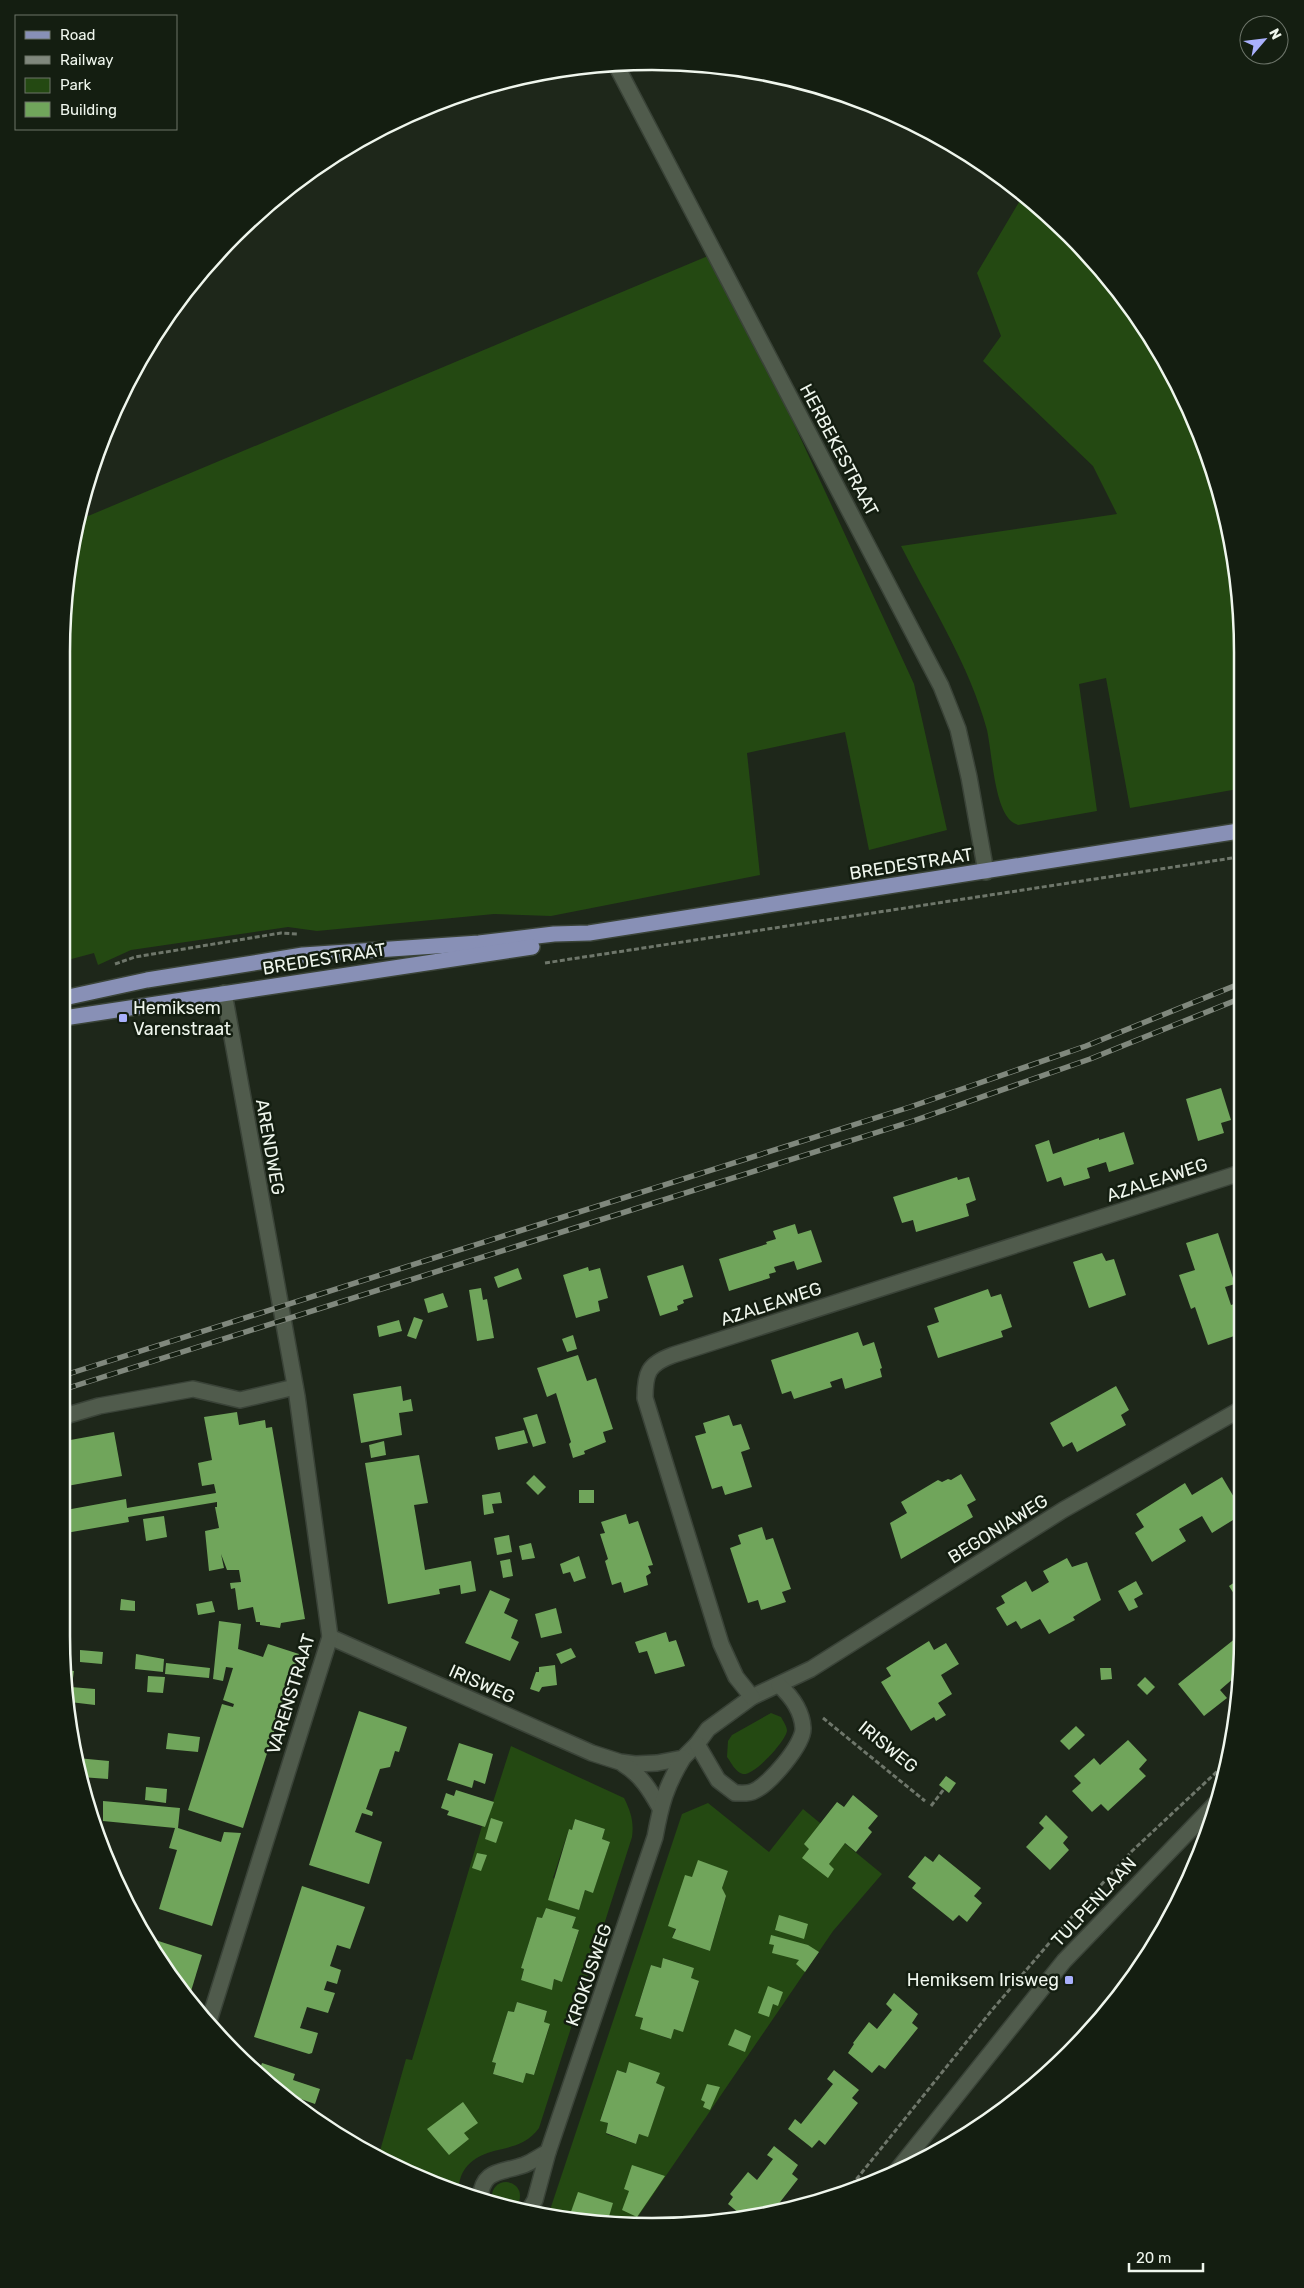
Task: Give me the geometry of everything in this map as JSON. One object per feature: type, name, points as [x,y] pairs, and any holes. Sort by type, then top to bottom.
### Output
[{"type":"main road","name":"BREDESTRAAT","points":[[70,997],[147,980],[303,955],[479,943],[554,934],[589,933],[1234,832]]},
{"type":"main road","name":"BREDESTRAAT","points":[[70,1017],[555,943],[589,933]]},
{"type":"street","name":"HERBEKESTRAAT","points":[[620,71],[941,686],[958,729],[967,767],[986,872]]},
{"type":"street","name":"ARENDWEG","points":[[224,993],[279,1307]]},
{"type":"street","name":"AZALEAWEG","points":[[752,1697],[736,1677],[718,1634],[645,1398],[645,1380],[648,1370],[658,1360],[672,1355],[1234,1175]]},
{"type":"street","name":"VARENSTRAAT","points":[[211,2016],[330,1637],[295,1388],[279,1307]]},
{"type":"street","points":[[70,1415],[99,1406],[193,1389],[240,1400],[295,1388]]},
{"type":"street","name":"BEGONIAWEG","points":[[779,1685],[811,1669],[1063,1510],[1234,1413]]},
{"type":"street","name":"IRISWEG","points":[[330,1637],[592,1753],[620,1762],[636,1772],[649,1788],[660,1808]]},
{"type":"street","points":[[660,1808],[669,1782],[683,1758],[708,1729],[721,1718],[752,1697],[779,1685],[790,1695],[799,1711],[803,1729],[797,1745],[768,1783],[753,1792],[735,1793],[718,1780],[697,1744]]},
{"type":"street","name":"IRISWEG","points":[[620,1762],[657,1763],[683,1758]]},
{"type":"street","name":"KROKUSWEG","points":[[532,2205],[548,2152],[655,1837],[660,1808]]},
{"type":"street","name":"TULPENLAAN","points":[[906,2160],[1064,1962],[1206,1814]]},
{"type":"street","points":[[481,2192],[481,2187],[489,2176],[501,2170],[524,2164],[548,2152]]},
{"type":"path","points":[[544,963],[1234,858]]},
{"type":"path","points":[[111,966],[135,957],[281,933],[304,934]]},
{"type":"path","name":"IRISWEG","points":[[799,1711],[823,1718],[925,1801]]},
{"type":"path","points":[[931,1806],[944,1789]]},
{"type":"green space","points":[[1020,201],[1064,240],[1114,298],[1156,361],[1174,395],[1190,429],[1214,501],[1223,538],[1229,576],[1234,652],[1234,790],[1130,808],[1106,678],[1079,684],[1097,811],[1018,825],[1009,819],[1004,811],[994,777],[987,730],[980,706],[949,636],[901,546],[1117,514],[1093,466],[983,361],[1001,336],[977,273]]},
{"type":"green space","points":[[715,253],[914,684],[947,830],[869,850],[845,732],[747,753],[760,875],[551,916],[494,914],[317,931],[288,927],[131,950],[98,965],[94,953],[70,959],[71,614],[75,576],[86,517]]},
{"type":"green space","points":[[771,1713],[781,1717],[786,1725],[787,1731],[785,1736],[775,1750],[754,1770],[748,1773],[740,1773],[727,1757],[728,1741],[732,1735]]},
{"type":"green space","points":[[511,1746],[624,1798],[631,1817],[633,1832],[539,2128],[521,2143],[490,2152],[471,2162],[463,2172],[459,2185],[429,2174],[380,2150],[406,2059],[412,2060],[482,1826],[485,1827]],"holes":[[[575,1819],[605,1829],[602,1839],[610,1842],[593,1892],[585,1890],[579,1910],[549,1900],[555,1879],[553,1878],[569,1829],[572,1830]],[[546,1908],[576,1917],[572,1928],[579,1931],[562,1982],[554,1979],[552,1989],[521,1979],[524,1969],[521,1968],[537,1917],[542,1918]],[[517,2002],[547,2011],[544,2022],[550,2025],[534,2075],[526,2073],[522,2083],[493,2074],[496,2063],[492,2062],[508,2011],[514,2012]]]},
{"type":"green space","points":[[708,1803],[769,1852],[803,1809],[882,1874],[833,1931],[637,2218],[614,2217],[550,2209],[682,1814]],"holes":[[[698,1861],[728,1871],[722,1888],[726,1897],[710,1951],[672,1938]],[[664,1958],[694,1968],[691,1978],[699,1982],[683,2031],[674,2029],[670,2039],[640,2029],[643,2018],[635,2015],[651,1965],[661,1968]],[[629,2063],[659,2073],[656,2083],[665,2087],[648,2136],[639,2134],[636,2144],[606,2134],[608,2123],[600,2120],[617,2070],[626,2073]]]},
{"type":"green space","points":[[506,2182],[516,2186],[519,2191],[518,2202],[492,2195],[496,2186]]},
{"type":"building","points":[[1221,1088],[1231,1120],[1221,1123],[1224,1133],[1198,1141],[1186,1099]]},
{"type":"building","points":[[1124,1132],[1134,1164],[1109,1172],[1106,1162],[1087,1168],[1090,1178],[1064,1186],[1061,1177],[1047,1182],[1035,1145],[1049,1140],[1053,1154],[1099,1138],[1099,1140]]},
{"type":"building","points":[[957,1177],[958,1180],[969,1177],[976,1200],[966,1204],[969,1216],[916,1232],[913,1220],[902,1223],[893,1197]]},
{"type":"building","points":[[795,1224],[798,1234],[811,1230],[822,1262],[797,1270],[794,1261],[774,1267],[776,1272],[769,1274],[770,1278],[729,1291],[719,1259],[767,1244],[766,1242],[776,1239],[773,1231]]},
{"type":"building","points":[[1218,1233],[1234,1281],[1234,1284],[1225,1287],[1231,1305],[1234,1304],[1234,1336],[1208,1345],[1195,1307],[1191,1309],[1179,1275],[1195,1270],[1186,1243]]},
{"type":"building","points":[[1102,1253],[1106,1261],[1114,1259],[1126,1295],[1089,1308],[1073,1262]]},
{"type":"building","points":[[683,1265],[693,1297],[683,1300],[684,1303],[677,1306],[678,1310],[660,1316],[647,1276]]},
{"type":"building","points":[[588,1267],[589,1271],[600,1268],[608,1298],[598,1301],[600,1311],[576,1318],[563,1275]]},
{"type":"building","points":[[518,1268],[522,1279],[498,1288],[494,1277]]},
{"type":"building","points":[[481,1288],[483,1300],[487,1299],[494,1338],[477,1341],[469,1290]]},
{"type":"building","points":[[988,1289],[991,1297],[1001,1294],[1012,1327],[1001,1331],[1003,1337],[938,1358],[927,1326],[939,1322],[934,1308]]},
{"type":"building","points":[[443,1293],[448,1307],[428,1313],[424,1299]]},
{"type":"building","points":[[414,1317],[423,1320],[416,1339],[407,1336]]},
{"type":"building","points":[[399,1320],[402,1331],[379,1337],[377,1326]]},
{"type":"building","points":[[858,1332],[863,1346],[874,1342],[882,1368],[880,1369],[882,1377],[845,1389],[842,1378],[830,1382],[832,1387],[794,1399],[791,1391],[782,1394],[771,1360]]},
{"type":"building","points":[[573,1335],[577,1349],[567,1352],[562,1339]]},
{"type":"building","points":[[578,1355],[587,1381],[596,1378],[613,1429],[603,1432],[606,1442],[584,1451],[585,1454],[573,1458],[569,1444],[571,1442],[556,1393],[547,1397],[537,1368]]},
{"type":"building","points":[[401,1386],[403,1401],[411,1399],[413,1411],[399,1413],[402,1435],[361,1443],[353,1394]]},
{"type":"building","points":[[1116,1386],[1129,1410],[1121,1415],[1126,1425],[1077,1452],[1072,1442],[1063,1447],[1050,1423]]},
{"type":"building","points":[[237,1412],[239,1425],[265,1420],[266,1428],[272,1427],[305,1619],[281,1623],[280,1628],[260,1625],[260,1622],[256,1622],[253,1607],[238,1610],[235,1588],[231,1589],[230,1583],[241,1582],[239,1570],[227,1570],[221,1554],[224,1568],[209,1571],[205,1531],[219,1528],[215,1507],[217,1507],[217,1502],[128,1517],[129,1522],[70,1532],[70,1509],[126,1499],[127,1508],[216,1493],[214,1484],[202,1486],[198,1463],[212,1460],[204,1417]]},
{"type":"building","points":[[537,1414],[546,1443],[533,1447],[523,1418]]},
{"type":"building","points":[[729,1415],[733,1426],[741,1424],[750,1449],[741,1452],[752,1487],[725,1495],[722,1486],[712,1489],[695,1436],[706,1433],[703,1423]]},
{"type":"building","points":[[524,1430],[528,1443],[498,1450],[495,1437]]},
{"type":"building","points":[[114,1432],[122,1476],[70,1485],[70,1440]]},
{"type":"building","points":[[384,1441],[386,1455],[371,1458],[369,1445]]},
{"type":"building","points":[[419,1455],[428,1503],[414,1505],[425,1570],[471,1561],[476,1591],[461,1594],[460,1585],[439,1589],[440,1594],[388,1604],[365,1463]]},
{"type":"building","points":[[961,1474],[976,1500],[967,1505],[973,1517],[901,1559],[890,1523],[907,1513],[901,1502],[938,1480],[942,1482],[948,1479],[951,1480]]},
{"type":"building","points":[[534,1475],[546,1487],[538,1495],[526,1483]]},
{"type":"building","points":[[1222,1477],[1234,1497],[1234,1519],[1212,1533],[1202,1516],[1179,1529],[1186,1541],[1152,1562],[1135,1533],[1144,1527],[1136,1514],[1185,1483],[1192,1495]]},
{"type":"building","points":[[579,1490],[594,1490],[594,1503],[579,1503]]},
{"type":"building","points":[[500,1492],[502,1503],[492,1504],[494,1513],[484,1515],[482,1495]]},
{"type":"building","points":[[626,1514],[629,1524],[638,1521],[653,1565],[648,1566],[651,1573],[646,1576],[648,1585],[624,1593],[621,1582],[612,1585],[605,1561],[608,1559],[600,1534],[605,1533],[601,1522]]},
{"type":"building","points":[[164,1516],[167,1537],[146,1541],[143,1519]]},
{"type":"building","points":[[762,1527],[766,1540],[773,1538],[791,1589],[782,1592],[786,1602],[761,1610],[758,1600],[748,1603],[730,1548],[741,1544],[738,1535]]},
{"type":"building","points":[[509,1535],[512,1552],[497,1555],[494,1538]]},
{"type":"building","points":[[531,1543],[535,1558],[522,1560],[519,1546]]},
{"type":"building","points":[[579,1556],[586,1578],[574,1582],[570,1572],[563,1574],[560,1564]]},
{"type":"building","points":[[1067,1558],[1072,1567],[1087,1562],[1101,1600],[1073,1617],[1075,1620],[1049,1634],[1040,1619],[1021,1629],[1016,1621],[1007,1626],[996,1608],[1005,1603],[1001,1596],[1026,1581],[1032,1592],[1041,1587],[1049,1582],[1043,1571]]},
{"type":"building","points":[[510,1559],[513,1576],[503,1578],[500,1561]]},
{"type":"building","points":[[1136,1581],[1143,1594],[1134,1599],[1138,1607],[1129,1611],[1118,1591]]},
{"type":"building","points":[[1234,1583],[1234,1594],[1229,1586]]},
{"type":"building","points":[[490,1590],[510,1599],[504,1613],[518,1620],[511,1638],[519,1642],[510,1661],[465,1643]]},
{"type":"building","points":[[121,1599],[135,1601],[135,1611],[120,1610]]},
{"type":"building","points":[[212,1601],[215,1612],[198,1615],[196,1604]]},
{"type":"building","points":[[556,1608],[562,1633],[541,1638],[535,1614]]},
{"type":"building","points":[[219,1621],[241,1624],[238,1649],[263,1657],[268,1644],[299,1654],[243,1828],[188,1810],[222,1704],[233,1707],[234,1704],[223,1700],[233,1668],[226,1667],[223,1681],[213,1679]]},
{"type":"building","points":[[666,1632],[669,1642],[676,1640],[685,1666],[655,1674],[647,1651],[639,1653],[635,1642]]},
{"type":"building","points":[[1234,1640],[1232,1679],[1220,1690],[1227,1698],[1204,1716],[1178,1684]]},
{"type":"building","points":[[929,1641],[934,1650],[946,1643],[959,1664],[941,1675],[952,1694],[938,1703],[946,1715],[936,1721],[934,1717],[911,1731],[881,1682],[891,1676],[886,1668]]},
{"type":"building","points":[[571,1648],[576,1657],[561,1664],[556,1654]]},
{"type":"building","points":[[80,1650],[103,1652],[102,1664],[80,1662]]},
{"type":"building","points":[[136,1654],[164,1659],[163,1672],[135,1669]]},
{"type":"building","points":[[166,1663],[210,1668],[209,1678],[165,1674]]},
{"type":"building","points":[[555,1665],[557,1685],[542,1687],[539,1692],[530,1689],[536,1672],[539,1672],[539,1667]]},
{"type":"building","points":[[1100,1668],[1111,1668],[1112,1679],[1101,1680]]},
{"type":"building","points":[[71,1671],[74,1671],[72,1684]]},
{"type":"building","points":[[148,1676],[165,1677],[163,1693],[147,1692]]},
{"type":"building","points":[[1145,1677],[1155,1687],[1147,1695],[1137,1685]]},
{"type":"building","points":[[72,1687],[95,1689],[95,1705],[74,1702]]},
{"type":"building","points":[[359,1711],[407,1727],[399,1752],[395,1751],[390,1767],[380,1769],[366,1809],[373,1812],[372,1816],[362,1813],[355,1832],[382,1842],[369,1884],[309,1865]]},
{"type":"building","points":[[1076,1726],[1085,1735],[1069,1750],[1060,1741]]},
{"type":"building","points":[[168,1733],[200,1737],[198,1752],[166,1749]]},
{"type":"building","points":[[1128,1740],[1147,1760],[1139,1769],[1146,1776],[1108,1811],[1101,1804],[1092,1812],[1072,1791],[1081,1783],[1074,1776],[1094,1758],[1100,1765]]},
{"type":"building","points":[[459,1743],[493,1754],[485,1784],[474,1780],[472,1788],[447,1780]]},
{"type":"building","points":[[83,1759],[109,1761],[108,1779],[88,1777]]},
{"type":"building","points":[[946,1776],[956,1783],[949,1793],[939,1785]]},
{"type":"building","points":[[146,1787],[167,1789],[166,1803],[145,1800]]},
{"type":"building","points":[[456,1790],[494,1802],[485,1827],[447,1815],[449,1811],[441,1808],[446,1793],[454,1796]]},
{"type":"building","points":[[853,1795],[878,1816],[868,1828],[872,1832],[856,1852],[845,1843],[829,1864],[834,1869],[828,1878],[802,1858],[809,1849],[804,1844],[837,1802],[844,1807]]},
{"type":"building","points":[[103,1801],[180,1808],[178,1828],[221,1842],[224,1832],[241,1833],[212,1926],[159,1909],[177,1850],[169,1848],[175,1828],[103,1821]]},
{"type":"building","points":[[1046,1815],[1068,1837],[1063,1843],[1069,1850],[1050,1870],[1026,1847],[1044,1828],[1039,1823]]},
{"type":"building","points":[[491,1818],[503,1822],[496,1843],[485,1839]]},
{"type":"building","points":[[575,1819],[605,1829],[602,1839],[610,1842],[593,1893],[585,1890],[579,1910],[548,1900],[569,1829],[572,1830]]},
{"type":"building","points":[[477,1853],[487,1855],[481,1871],[472,1868]]},
{"type":"building","points":[[939,1854],[981,1888],[974,1896],[982,1903],[967,1922],[959,1915],[953,1921],[912,1888],[916,1883],[908,1877],[925,1856],[933,1862]]},
{"type":"building","points":[[698,1860],[728,1871],[722,1888],[726,1896],[710,1951],[672,1938],[676,1929],[668,1926],[685,1875],[692,1877]]},
{"type":"building","points":[[302,1886],[365,1907],[350,1949],[337,1945],[330,1966],[341,1970],[337,1984],[327,1981],[324,1990],[335,1993],[328,2013],[307,2007],[300,2028],[318,2033],[312,2053],[309,2054],[254,2037]]},
{"type":"building","points":[[546,1908],[576,1917],[572,1928],[579,1930],[562,1982],[554,1979],[552,1990],[521,1980],[524,1969],[521,1968],[537,1917],[542,1918]]},
{"type":"building","points":[[779,1915],[808,1924],[804,1939],[775,1930]]},
{"type":"building","points":[[771,1935],[808,1945],[819,1952],[805,1972],[796,1964],[799,1960],[772,1953],[774,1945],[769,1944]]},
{"type":"building","points":[[156,1940],[202,1955],[191,1991]]},
{"type":"building","points":[[663,1958],[694,1968],[691,1978],[699,1981],[683,2032],[674,2029],[671,2039],[640,2029],[643,2018],[635,2016],[651,1965],[661,1968]]},
{"type":"building","points":[[768,1986],[783,1992],[778,2006],[773,2004],[769,2017],[758,2013]]},
{"type":"building","points":[[894,1993],[918,2014],[912,2023],[918,2028],[885,2069],[879,2065],[872,2073],[848,2053],[869,2022],[877,2029],[892,2010],[886,2004]]},
{"type":"building","points":[[517,2002],[547,2011],[544,2022],[550,2024],[534,2075],[526,2073],[523,2083],[493,2074],[496,2063],[492,2062],[508,2011],[514,2012]]},
{"type":"building","points":[[735,2029],[751,2036],[745,2052],[728,2045]]},
{"type":"building","points":[[629,2062],[660,2073],[656,2083],[665,2087],[648,2137],[639,2134],[636,2144],[606,2133],[608,2123],[600,2121],[617,2070],[626,2073]]},
{"type":"building","points":[[262,2063],[295,2074],[293,2080],[320,2089],[315,2104],[298,2098],[261,2067]]},
{"type":"building","points":[[834,2070],[859,2090],[852,2098],[858,2103],[825,2145],[819,2140],[812,2148],[788,2129],[795,2119],[801,2124],[833,2084],[827,2079]]},
{"type":"building","points":[[707,2084],[720,2087],[710,2110],[703,2107],[705,2102],[701,2100]]},
{"type":"building","points":[[463,2102],[478,2123],[464,2133],[469,2139],[449,2155],[427,2129]]},
{"type":"building","points":[[774,2146],[798,2165],[792,2174],[798,2179],[779,2204],[737,2212],[728,2204],[733,2197],[730,2194],[748,2172],[757,2180],[773,2159],[767,2155]]},
{"type":"building","points":[[632,2165],[665,2176],[637,2217],[622,2210],[629,2191],[624,2189]]},
{"type":"building","points":[[578,2192],[613,2203],[609,2216],[571,2212]]},
{"type":"railway","points":[[70,1373],[910,1107],[1086,1046],[1234,986]]},
{"type":"railway","points":[[70,1387],[913,1121],[1090,1059],[1234,1001]]},
{"type":"place","name":"Hemiksem Varenstraat","points":[[123,1018]]},
{"type":"place","name":"Hemiksem Irisweg","points":[[1069,1980]]}]
